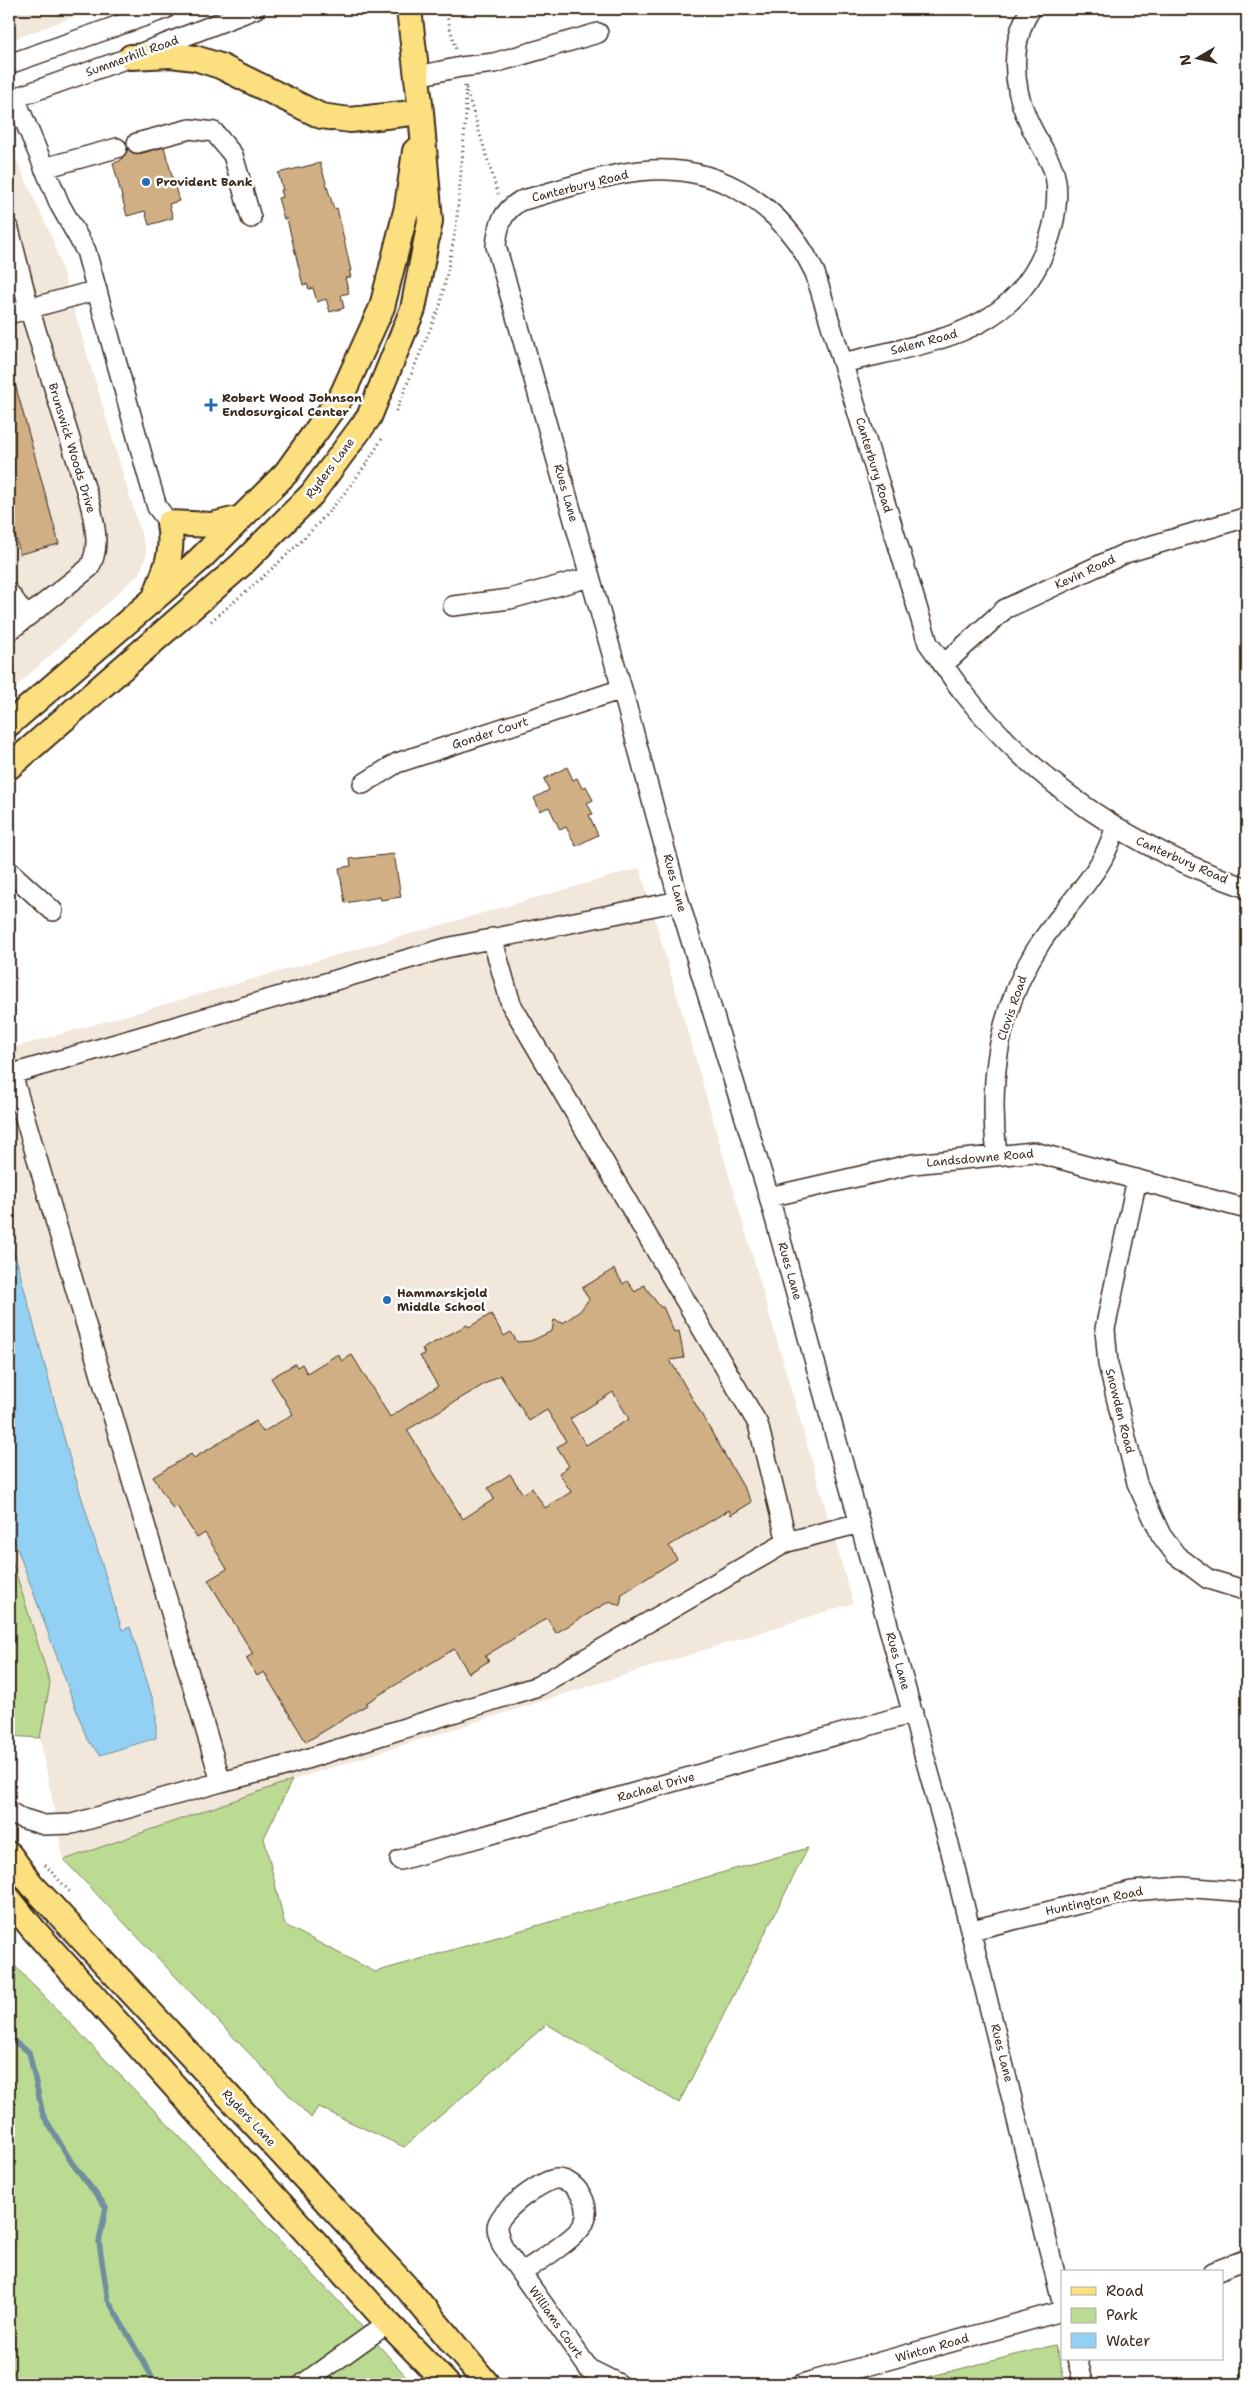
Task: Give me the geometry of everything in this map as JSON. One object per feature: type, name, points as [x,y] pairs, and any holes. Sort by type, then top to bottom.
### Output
[{"type":"main road","name":"Ryders Lane","points":[[9,767],[242,564],[312,494],[368,417],[413,309],[430,221],[421,112],[409,9]]},
{"type":"main road","points":[[131,58],[171,55],[195,58],[211,63],[321,116],[350,120],[421,112]]},
{"type":"main road","name":"Ryders Lane","points":[[9,724],[198,561],[286,473],[342,395],[378,316],[407,207],[421,112]]},
{"type":"main road","points":[[154,599],[169,561],[172,544],[169,523],[212,525],[241,518]]},
{"type":"main road","name":"Ryders Lane","points":[[9,1854],[31,1884],[408,2289],[487,2384]]},
{"type":"main road","points":[[9,1899],[33,1929],[388,2323],[447,2384]]},
{"type":"street","points":[[9,64],[165,9]]},
{"type":"street","name":"Summerhill Road","points":[[12,99],[131,58],[255,9]]},
{"type":"street","name":"Salem Road","points":[[843,363],[949,337],[978,325],[1014,298],[1034,274],[1051,231],[1054,216],[1054,170],[1041,141],[1027,120],[1018,97],[1015,72],[1017,47],[1024,23],[1031,9]]},
{"type":"street","points":[[417,76],[461,67],[494,63],[598,33]]},
{"type":"street","points":[[12,99],[60,205],[86,251],[154,498],[157,507],[169,523]]},
{"type":"street","points":[[137,143],[190,129],[214,132],[233,155],[250,218]]},
{"type":"street","points":[[44,168],[117,148]]},
{"type":"street","name":"Canterbury Road","points":[[496,246],[502,217],[509,207],[520,201],[615,176],[650,170],[684,171],[718,180],[749,195],[763,205],[782,222],[799,242],[815,273],[928,643],[943,665],[963,693],[1004,739],[1050,781],[1116,828],[1152,849],[1208,874],[1247,888]]},
{"type":"street","name":"Brunswick Woods Drive","points":[[9,229],[29,308],[90,503],[96,548],[95,558],[89,568],[9,631]]},
{"type":"street","name":"Rues Lane","points":[[496,246],[622,690],[679,901],[769,1197],[913,1713],[972,1930],[1061,2298]]},
{"type":"street","points":[[9,314],[97,290]]},
{"type":"street","name":"Kevin Road","points":[[943,665],[1005,609],[1126,553],[1247,517]]},
{"type":"street","points":[[453,606],[510,599],[590,577]]},
{"type":"street","points":[[9,593],[26,616]]},
{"type":"street","name":"Gonder Court","points":[[363,784],[397,763],[622,690]]},
{"type":"street","name":"Clovis Road","points":[[997,1155],[993,1109],[996,1061],[1012,999],[1024,970],[1040,943],[1100,862],[1116,828]]},
{"type":"street","points":[[9,871],[53,911]]},
{"type":"street","points":[[221,1782],[10,1074],[446,948],[679,901]]},
{"type":"street","points":[[492,938],[511,1004],[758,1424],[787,1542]]},
{"type":"street","name":"Landsdowne Road","points":[[769,1197],[913,1164],[1034,1152],[1247,1209]]},
{"type":"street","name":"Snowden Road","points":[[1137,1179],[1105,1329],[1108,1364],[1137,1483],[1161,1535],[1176,1555],[1208,1579],[1247,1591]]},
{"type":"street","points":[[9,1811],[18,1818],[44,1825],[72,1824],[281,1767],[538,1686],[787,1542],[860,1523]]},
{"type":"street","name":"Rachael Drive","points":[[400,1860],[913,1713]]},
{"type":"street","name":"Huntington Road","points":[[972,1930],[1132,1891],[1182,1886],[1247,1892]]},
{"type":"street","name":"Williams Court","points":[[522,2273],[576,2233],[584,2224],[585,2204],[581,2194],[571,2183],[558,2179],[544,2183],[512,2205],[502,2216],[497,2226],[502,2246],[589,2368],[619,2384]]},
{"type":"street","points":[[1217,2270],[1247,2259]]},
{"type":"street","name":"Winton Road","points":[[802,2384],[1061,2311]]},
{"type":"street","points":[[303,2384],[388,2323]]},
{"type":"street","points":[[1077,2360],[1084,2384]]},
{"type":"path","points":[[445,9],[499,197]]},
{"type":"shaded area","points":[[9,9],[94,9],[9,41]]},
{"type":"shaded area","points":[[9,143],[53,240],[147,554],[139,574],[9,693]]},
{"type":"shaded area","name":"Hammarskjold Middle School","points":[[640,868],[853,1603],[292,1780],[64,1860],[40,1738],[50,1683],[9,1551],[9,1049]]},
{"type":"green space","points":[[9,1551],[50,1683],[40,1738],[9,1736]]},
{"type":"green space","points":[[292,1780],[264,1838],[285,1925],[375,1972],[808,1848],[679,2103],[547,2024],[404,2147],[318,2107],[311,2118],[64,1860]]},
{"type":"green space","points":[[9,1960],[347,2310],[413,2384],[9,2384]]},
{"type":"green space","points":[[1055,2345],[1066,2384],[900,2384]]},
{"type":"water","points":[[9,1232],[69,1456],[122,1630],[130,1627],[156,1710],[156,1738],[100,1755],[87,1739],[9,1526]]},
{"type":"building","name":"Provident Bank","points":[[164,147],[179,201],[169,204],[173,218],[149,225],[145,211],[127,216],[113,163],[120,161],[128,149],[134,154],[139,154]]},
{"type":"building","points":[[320,163],[334,209],[337,208],[351,271],[349,271],[351,277],[345,278],[349,293],[341,295],[344,308],[330,312],[326,299],[317,302],[313,288],[309,289],[307,284],[303,285],[287,219],[284,219],[278,198],[283,197],[281,190],[283,190],[278,173]]},
{"type":"building","points":[[14,380],[59,544],[20,554],[9,511],[9,381]]},
{"type":"building","points":[[567,767],[573,780],[577,778],[582,788],[586,786],[593,800],[587,803],[593,814],[589,815],[598,835],[576,846],[566,827],[560,830],[549,807],[540,811],[534,798],[549,790],[544,779]]},
{"type":"building","points":[[394,854],[401,897],[381,900],[380,897],[345,903],[339,868],[351,866],[350,859]]},
{"type":"building","points":[[614,1269],[623,1284],[627,1281],[635,1292],[644,1285],[660,1307],[663,1307],[674,1332],[679,1331],[684,1358],[670,1360],[752,1502],[731,1515],[729,1510],[669,1546],[677,1559],[622,1594],[620,1606],[610,1601],[556,1633],[547,1618],[485,1656],[489,1661],[469,1673],[454,1649],[306,1742],[264,1672],[257,1676],[246,1658],[253,1654],[208,1580],[227,1569],[205,1533],[197,1538],[177,1506],[173,1509],[153,1477],[191,1454],[194,1458],[256,1421],[263,1432],[293,1414],[271,1378],[295,1364],[297,1367],[302,1364],[307,1373],[338,1354],[342,1361],[352,1355],[390,1417],[438,1386],[420,1356],[425,1354],[422,1349],[467,1325],[469,1327],[491,1314],[504,1336],[511,1332],[517,1342],[531,1341],[552,1331],[554,1320],[563,1323],[580,1311],[589,1299],[582,1288]],"holes":[[[500,1375],[529,1421],[547,1410],[566,1441],[557,1447],[569,1466],[559,1473],[571,1492],[545,1508],[532,1488],[523,1494],[510,1474],[488,1488],[494,1499],[463,1519],[407,1430]],[[613,1392],[629,1419],[586,1445],[570,1419]]]},
{"type":"waterway","points":[[9,2038],[29,2052],[43,2115],[72,2163],[106,2207],[99,2242],[108,2300],[156,2384]]},
{"type":"place","name":"Provident Bank","points":[[146,182]]},
{"type":"place","name":"Robert Wood Johnson Endosurgical Center","points":[[211,405]]},
{"type":"place","name":"Hammarskjold Middle School","points":[[387,1300]]}]
